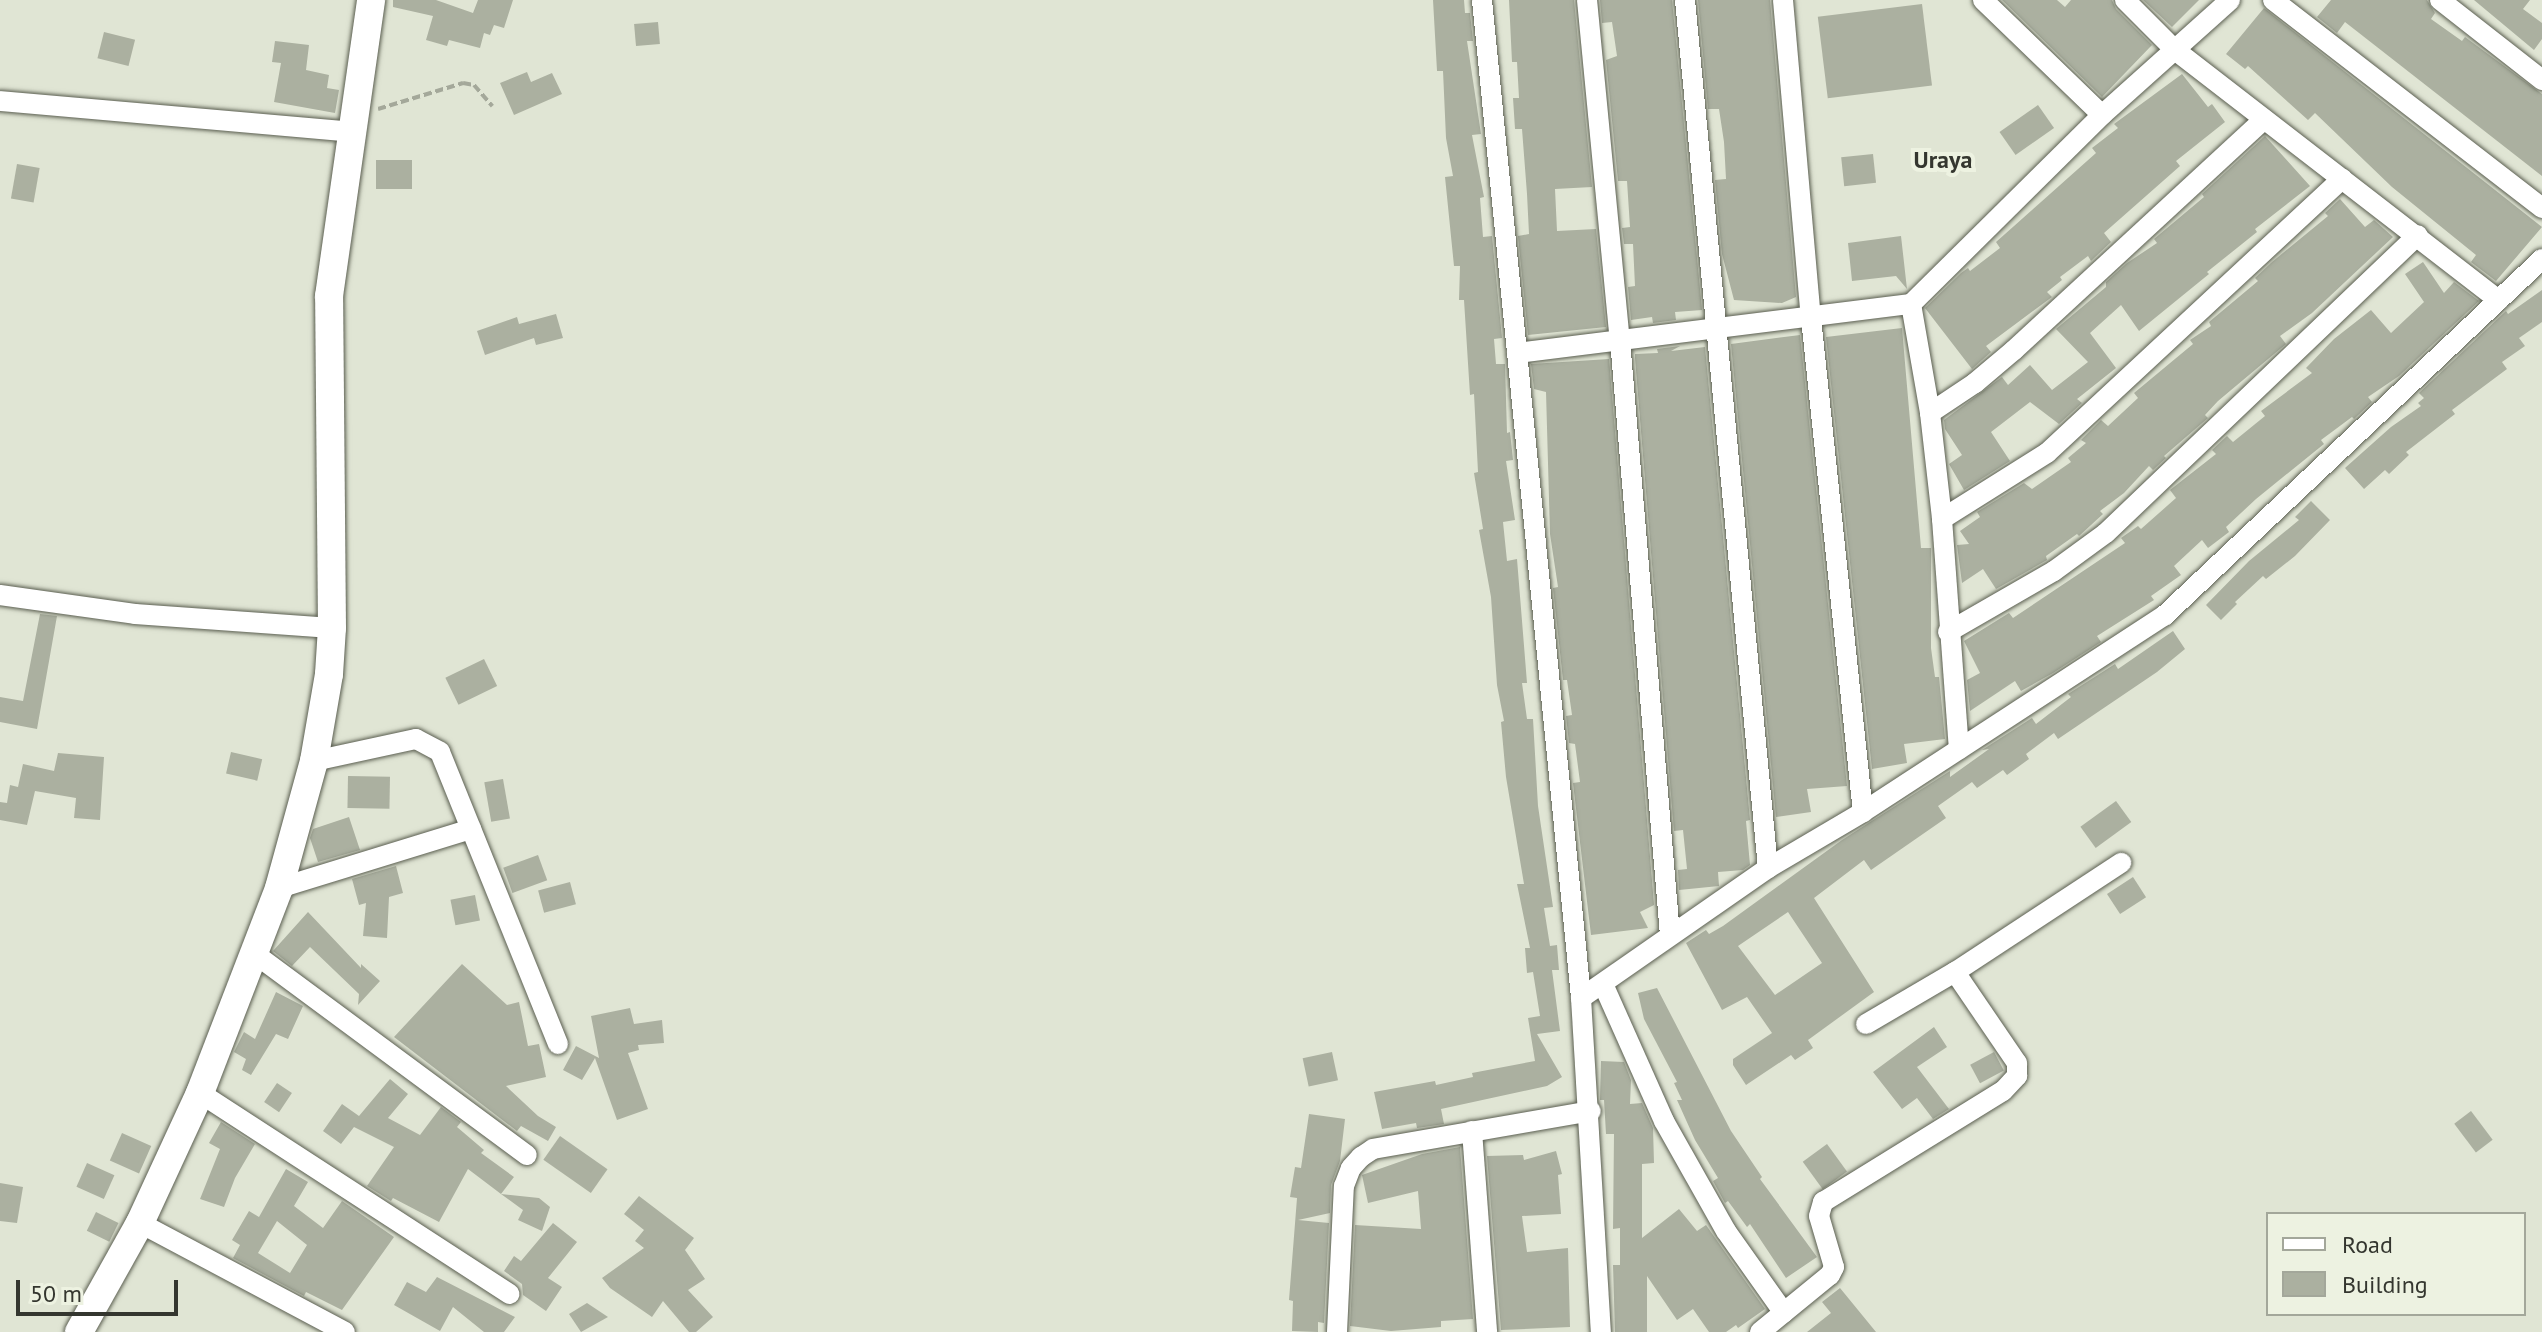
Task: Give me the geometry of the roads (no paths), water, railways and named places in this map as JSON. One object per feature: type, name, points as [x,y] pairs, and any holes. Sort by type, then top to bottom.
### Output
[{"type":"street","points":[[79,1332],[140,1223],[200,1093],[279,888],[314,761],[329,674],[332,628],[329,296],[371,0]]},
{"type":"street","points":[[1482,0],[1581,998],[1591,1111],[1601,1332]]},
{"type":"street","points":[[1587,0],[1620,340],[1670,935]]},
{"type":"street","points":[[1685,0],[1768,868]]},
{"type":"street","points":[[1783,0],[1811,318],[1863,812]]},
{"type":"street","points":[[1983,0],[2102,115]]},
{"type":"street","points":[[2125,0],[2175,50],[2499,300]]},
{"type":"street","points":[[1517,353],[1911,304],[2102,115],[2230,0]]},
{"type":"street","points":[[2273,0],[2542,208]]},
{"type":"street","points":[[2440,0],[2542,80]]},
{"type":"street","points":[[0,101],[355,122]]},
{"type":"street","points":[[1930,413],[1975,383],[2014,350],[2264,119]]},
{"type":"street","points":[[1942,519],[2047,453],[2342,179]]},
{"type":"street","points":[[1948,632],[2054,571],[2106,533],[2418,235]]},
{"type":"street","points":[[1581,998],[1768,868],[1863,812],[2164,616],[2542,259]]},
{"type":"street","points":[[1911,304],[1930,413],[1942,519],[1959,749]]},
{"type":"street","points":[[0,595],[135,614],[332,628]]},
{"type":"street","points":[[314,761],[416,739],[440,752],[558,1044]]},
{"type":"street","points":[[279,888],[471,829]]},
{"type":"street","points":[[1866,1024],[1955,972],[2121,863]]},
{"type":"street","points":[[255,954],[527,1155]]},
{"type":"street","points":[[1760,1332],[1834,1267],[1819,1216],[1823,1202],[2003,1091],[2017,1076],[2017,1063],[1955,972]]},
{"type":"street","points":[[1603,984],[1664,1121],[1726,1231],[1784,1313]]},
{"type":"street","points":[[200,1093],[510,1294]]},
{"type":"street","points":[[1337,1332],[1344,1186],[1351,1168],[1373,1149],[1591,1111]]},
{"type":"street","points":[[1472,1131],[1487,1332]]},
{"type":"street","points":[[140,1223],[345,1332]]},
{"type":"district","name":"Uraya","points":[[1943,160]]}]
